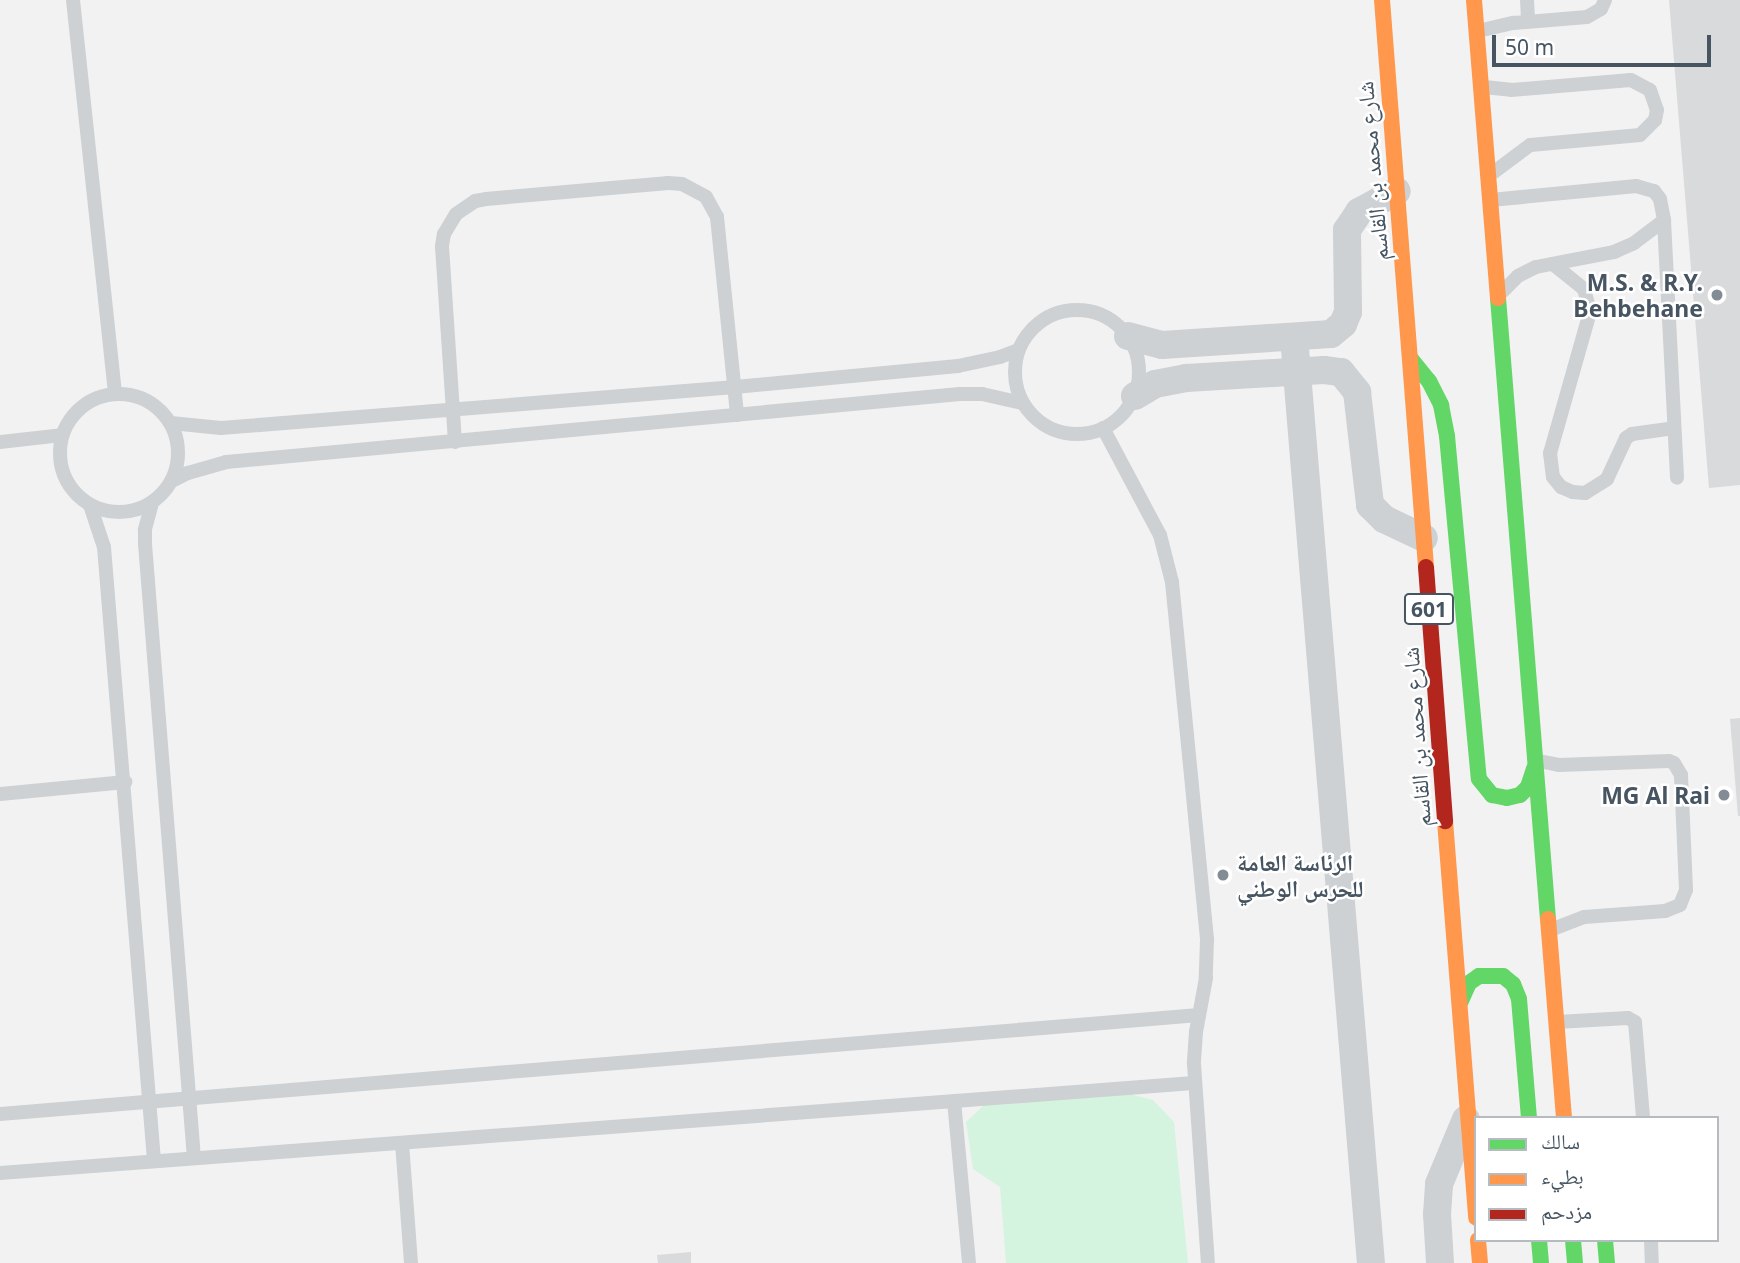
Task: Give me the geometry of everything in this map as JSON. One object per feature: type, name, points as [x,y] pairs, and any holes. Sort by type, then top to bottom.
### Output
[{"type":"main road","name":"شارع محمد بن القاسم","points":[[1382,0],[1474,1198]]},
{"type":"main road","points":[[1474,0],[1533,764],[1565,1115]]},
{"type":"main road","points":[[1410,357],[1429,381],[1441,405],[1447,436],[1479,779],[1492,795],[1507,799],[1520,795],[1528,787],[1533,764]]},
{"type":"main road","points":[[1460,1003],[1469,983],[1479,975],[1503,975],[1513,984],[1519,999],[1529,1116]]},
{"type":"main road","points":[[1478,1242],[1480,1263]]},
{"type":"main road","points":[[1539,1242],[1541,1263]]},
{"type":"main road","points":[[1573,1242],[1575,1263]]},
{"type":"main road","points":[[1605,1242],[1607,1263]]},
{"type":"street","points":[[1128,336],[1162,345],[1331,334],[1343,324],[1348,312],[1347,230],[1359,212],[1396,191]]},
{"type":"street","points":[[1294,337],[1371,1263]]},
{"type":"street","points":[[1135,396],[1167,380],[1333,370],[1341,372],[1353,384],[1370,505],[1384,519],[1424,538]]},
{"type":"street","points":[[1440,1263],[1438,1191],[1443,1169],[1466,1119]]},
{"type":"lane","points":[[73,0],[115,394]]},
{"type":"lane","points":[[1527,0],[1528,21]]},
{"type":"lane","points":[[1476,32],[1528,21],[1587,17],[1601,9],[1605,0]]},
{"type":"lane","points":[[1480,85],[1511,90],[1631,80],[1650,90],[1657,110],[1655,120],[1640,135],[1530,145],[1511,156],[1488,177]]},
{"type":"lane","points":[[455,442],[442,246],[444,234],[456,214],[465,206],[486,199],[668,183],[694,189],[706,197],[718,217],[737,415]]},
{"type":"lane","points":[[1489,200],[1646,187],[1660,199],[1664,220],[1677,478]]},
{"type":"lane","points":[[1497,299],[1518,276],[1536,267],[1614,252],[1634,243],[1664,220]]},
{"type":"lane","points":[[1553,264],[1584,289],[1590,312],[1550,453],[1553,477],[1561,487],[1585,493],[1597,488],[1607,479],[1626,438],[1632,434],[1674,428]]},
{"type":"lane","points":[[1062,311],[1084,311],[1106,317],[1128,336],[1138,359],[1135,396],[1127,409],[1103,428],[1088,433],[1058,431],[1044,425],[1022,403],[1014,376],[1018,349],[1035,325],[1062,311]]},
{"type":"lane","points":[[170,423],[221,428],[734,387],[958,366],[1000,357],[1018,349]]},
{"type":"lane","points":[[152,503],[121,513],[90,505],[77,495],[64,475],[59,451],[62,435],[82,407],[115,394],[147,401],[170,423],[179,452],[172,481]]},
{"type":"lane","points":[[194,1158],[145,544],[147,516],[152,503],[172,481],[188,473],[226,462],[960,394],[982,394],[1022,403]]},
{"type":"lane","points":[[1103,428],[1160,535],[1172,582],[1207,940],[1206,978],[1199,1015],[1195,1083],[1208,1263]]},
{"type":"lane","points":[[0,442],[62,435]]},
{"type":"lane","points":[[90,505],[104,547],[154,1161]]},
{"type":"lane","points":[[1533,764],[1668,761],[1679,768],[1681,775],[1686,890],[1680,905],[1665,911],[1584,917],[1548,931]]},
{"type":"lane","points":[[0,794],[125,782]]},
{"type":"lane","points":[[0,1114],[1199,1015]]},
{"type":"lane","points":[[1556,1022],[1628,1018],[1635,1022],[1643,1116]]},
{"type":"lane","points":[[0,1173],[1195,1083]]},
{"type":"lane","points":[[954,1101],[969,1263]]},
{"type":"lane","points":[[402,1143],[411,1263]]},
{"type":"lane","points":[[1651,1242],[1652,1263]]},
{"type":"green space","points":[[1130,1094],[1153,1100],[1174,1122],[1188,1263],[1006,1263],[1000,1187],[973,1169],[966,1122],[986,1103]]},
{"type":"building","name":"M.S. & R.Y. Behbehane","points":[[1669,0],[1740,0],[1740,485],[1709,488]]},
{"type":"building","points":[[1740,718],[1740,816],[1738,816],[1730,719]]},
{"type":"building","points":[[691,1252],[691,1263],[658,1263],[657,1255]]},
{"type":"traffic: fast","points":[[1498,298],[1548,919]]},
{"type":"traffic: fast","points":[[1411,359],[1429,381],[1441,405],[1447,436],[1479,779],[1492,795],[1507,798],[1520,795],[1528,787],[1534,769]]},
{"type":"traffic: fast","points":[[1460,1003],[1469,983],[1479,976],[1503,976],[1513,984],[1519,999],[1529,1116]]},
{"type":"traffic: fast","points":[[1539,1242],[1541,1263]]},
{"type":"traffic: fast","points":[[1573,1242],[1575,1263]]},
{"type":"traffic: fast","points":[[1605,1242],[1607,1263]]},
{"type":"traffic: slow","points":[[1382,0],[1426,567]]},
{"type":"traffic: slow","points":[[1474,0],[1498,298]]},
{"type":"traffic: slow","points":[[1445,821],[1474,1192]]},
{"type":"traffic: slow","points":[[1548,919],[1564,1116]]},
{"type":"traffic: slow","points":[[1478,1242],[1480,1263]]},
{"type":"traffic: jam","points":[[1426,567],[1445,821]]},
{"type":"place","name":"M.S. & R.Y. Behbehane","points":[[1717,295]]},
{"type":"place","name":"MG Al Rai","points":[[1724,795]]},
{"type":"place","name":"الرئاسة العامة للحرس الوطني","points":[[1223,875]]}]
